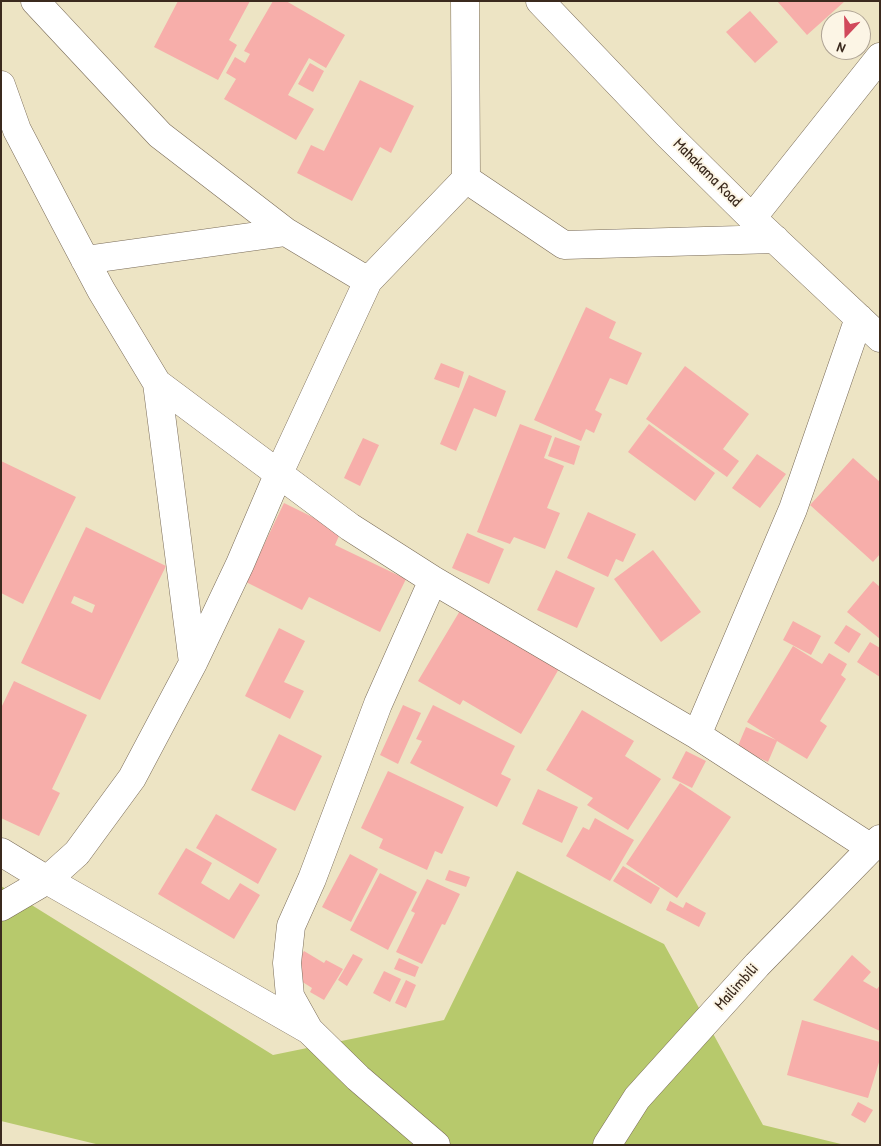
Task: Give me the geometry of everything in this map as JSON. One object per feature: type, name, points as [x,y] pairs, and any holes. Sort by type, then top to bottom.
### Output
[{"type":"street","points":[[35,1],[160,135],[286,232],[368,281]]},
{"type":"street","points":[[1,907],[47,880],[77,853],[132,778],[193,663],[368,281],[466,179],[466,1]]},
{"type":"street","name":"Mahakama Road","points":[[540,1],[667,134],[752,218],[880,338]]},
{"type":"street","points":[[752,218],[880,57]]},
{"type":"street","points":[[1,84],[17,130],[101,290],[157,383],[350,527],[433,580],[697,735],[875,843]]},
{"type":"street","points":[[466,179],[564,245],[775,239]]},
{"type":"street","points":[[85,260],[286,232]]},
{"type":"street","points":[[697,735],[793,509],[859,318]]},
{"type":"street","points":[[157,383],[193,663]]},
{"type":"street","points":[[308,1030],[290,996],[287,963],[291,926],[312,879],[378,704],[433,580]]},
{"type":"street","name":"Mailimbili","points":[[607,1145],[637,1098],[757,965],[875,843]]},
{"type":"street","points":[[1,852],[308,1030],[358,1078],[436,1145]]},
{"type":"green space","points":[[517,871],[664,944],[763,1125],[845,1145],[100,1145],[1,1121],[1,886],[273,1055],[444,1020]]},
{"type":"building","points":[[178,1],[250,1],[229,40],[237,45],[218,80],[154,47]]},
{"type":"building","points":[[273,1],[286,1],[345,35],[326,68],[309,58],[288,95],[314,109],[296,140],[224,99],[236,79],[226,73],[235,57],[245,63],[250,54],[244,51]]},
{"type":"building","points":[[777,1],[845,1],[835,10],[821,10],[821,22],[807,35]]},
{"type":"building","points":[[750,11],[778,42],[755,63],[726,32]]},
{"type":"building","points":[[310,63],[324,71],[313,92],[298,84]]},
{"type":"building","points":[[360,80],[414,106],[391,153],[380,147],[352,201],[297,173],[311,145],[324,151]]},
{"type":"building","points":[[586,307],[616,322],[609,338],[642,353],[627,385],[610,378],[595,410],[602,414],[594,433],[586,429],[581,441],[534,420]]},
{"type":"building","points":[[441,363],[464,372],[459,388],[434,379]]},
{"type":"building","points":[[685,366],[749,414],[723,449],[739,461],[727,477],[646,419]]},
{"type":"building","points":[[469,375],[506,391],[496,417],[474,408],[456,451],[440,444]]},
{"type":"building","points":[[520,424],[552,436],[544,458],[564,466],[547,508],[560,513],[545,549],[514,537],[510,544],[477,532]]},
{"type":"building","points":[[649,424],[715,473],[695,501],[628,452]]},
{"type":"building","points":[[555,437],[580,446],[574,465],[548,456]]},
{"type":"building","points":[[363,438],[379,445],[360,486],[344,478]]},
{"type":"building","points":[[757,454],[786,474],[760,508],[732,488]]},
{"type":"building","points":[[853,458],[880,482],[880,554],[873,562],[810,505]]},
{"type":"building","points":[[1,461],[76,497],[23,604],[1,593]]},
{"type":"building","points":[[284,503],[341,531],[335,545],[406,579],[380,632],[309,597],[302,610],[246,582]]},
{"type":"building","points":[[588,512],[636,534],[623,562],[616,559],[608,577],[567,558]]},
{"type":"building","points":[[86,527],[166,566],[100,700],[21,663]],"holes":[[[74,596],[95,605],[92,613],[71,603]]]},
{"type":"building","points":[[467,533],[504,549],[489,584],[452,568]]},
{"type":"building","points":[[653,550],[701,612],[661,642],[614,579]]},
{"type":"building","points":[[556,570],[595,588],[577,628],[537,610]]},
{"type":"building","points":[[873,581],[880,587],[880,639],[847,612]]},
{"type":"building","points":[[461,609],[560,667],[521,734],[463,700],[460,705],[418,681]]},
{"type":"building","points":[[793,621],[821,636],[811,655],[783,640]]},
{"type":"building","points":[[846,625],[861,634],[849,653],[834,643]]},
{"type":"building","points":[[279,628],[305,641],[284,682],[304,691],[290,719],[245,696]]},
{"type":"building","points":[[870,642],[880,648],[880,677],[857,662]]},
{"type":"building","points":[[793,646],[822,664],[829,653],[847,664],[841,675],[846,679],[820,721],[827,726],[807,759],[777,741],[768,762],[737,748],[746,727],[776,740],[747,722]]},
{"type":"building","points":[[14,681],[87,715],[52,789],[60,793],[39,836],[1,818],[1,708]]},
{"type":"building","points":[[403,705],[421,713],[398,764],[380,755]]},
{"type":"building","points":[[433,705],[515,746],[501,774],[511,779],[497,807],[410,763],[422,741],[416,739]]},
{"type":"building","points":[[582,710],[634,741],[625,756],[661,779],[628,830],[587,805],[593,798],[546,770]]},
{"type":"building","points":[[279,734],[322,756],[295,811],[251,790]]},
{"type":"building","points":[[686,751],[706,761],[692,788],[672,778]]},
{"type":"building","points":[[388,771],[464,807],[442,854],[435,851],[427,870],[379,848],[383,839],[361,828]]},
{"type":"building","points":[[680,783],[731,817],[677,898],[626,864]]},
{"type":"building","points":[[538,789],[578,807],[562,843],[522,824]]},
{"type":"building","points":[[216,814],[277,849],[258,884],[196,848]]},
{"type":"building","points":[[595,818],[634,840],[610,881],[566,856],[583,827],[589,830]]},
{"type":"building","points":[[186,848],[212,863],[201,883],[229,900],[240,883],[260,895],[234,939],[158,894]]},
{"type":"building","points":[[350,854],[378,869],[351,922],[322,907]]},
{"type":"building","points":[[623,866],[660,888],[651,904],[613,881]]},
{"type":"building","points":[[449,870],[470,877],[466,887],[445,880]]},
{"type":"building","points":[[380,873],[417,892],[388,950],[350,930]]},
{"type":"building","points":[[427,879],[460,894],[445,925],[442,924],[422,964],[396,952],[415,913],[411,911]]},
{"type":"building","points":[[670,901],[683,908],[686,902],[706,913],[699,927],[666,910]]},
{"type":"building","points":[[304,951],[324,963],[326,960],[343,969],[324,1000],[310,992],[312,988],[290,974]]},
{"type":"building","points":[[353,954],[363,959],[347,986],[338,980]]},
{"type":"building","points":[[852,955],[871,972],[863,981],[877,989],[880,985],[880,1031],[813,1000]]},
{"type":"building","points":[[399,958],[419,967],[415,977],[394,969]]},
{"type":"building","points":[[384,971],[401,979],[390,1002],[373,993]]},
{"type":"building","points":[[406,980],[416,985],[406,1008],[395,1003]]},
{"type":"building","points":[[802,1020],[880,1042],[880,1059],[868,1098],[787,1075]]},
{"type":"building","points":[[858,1102],[873,1110],[865,1123],[851,1115]]}]
